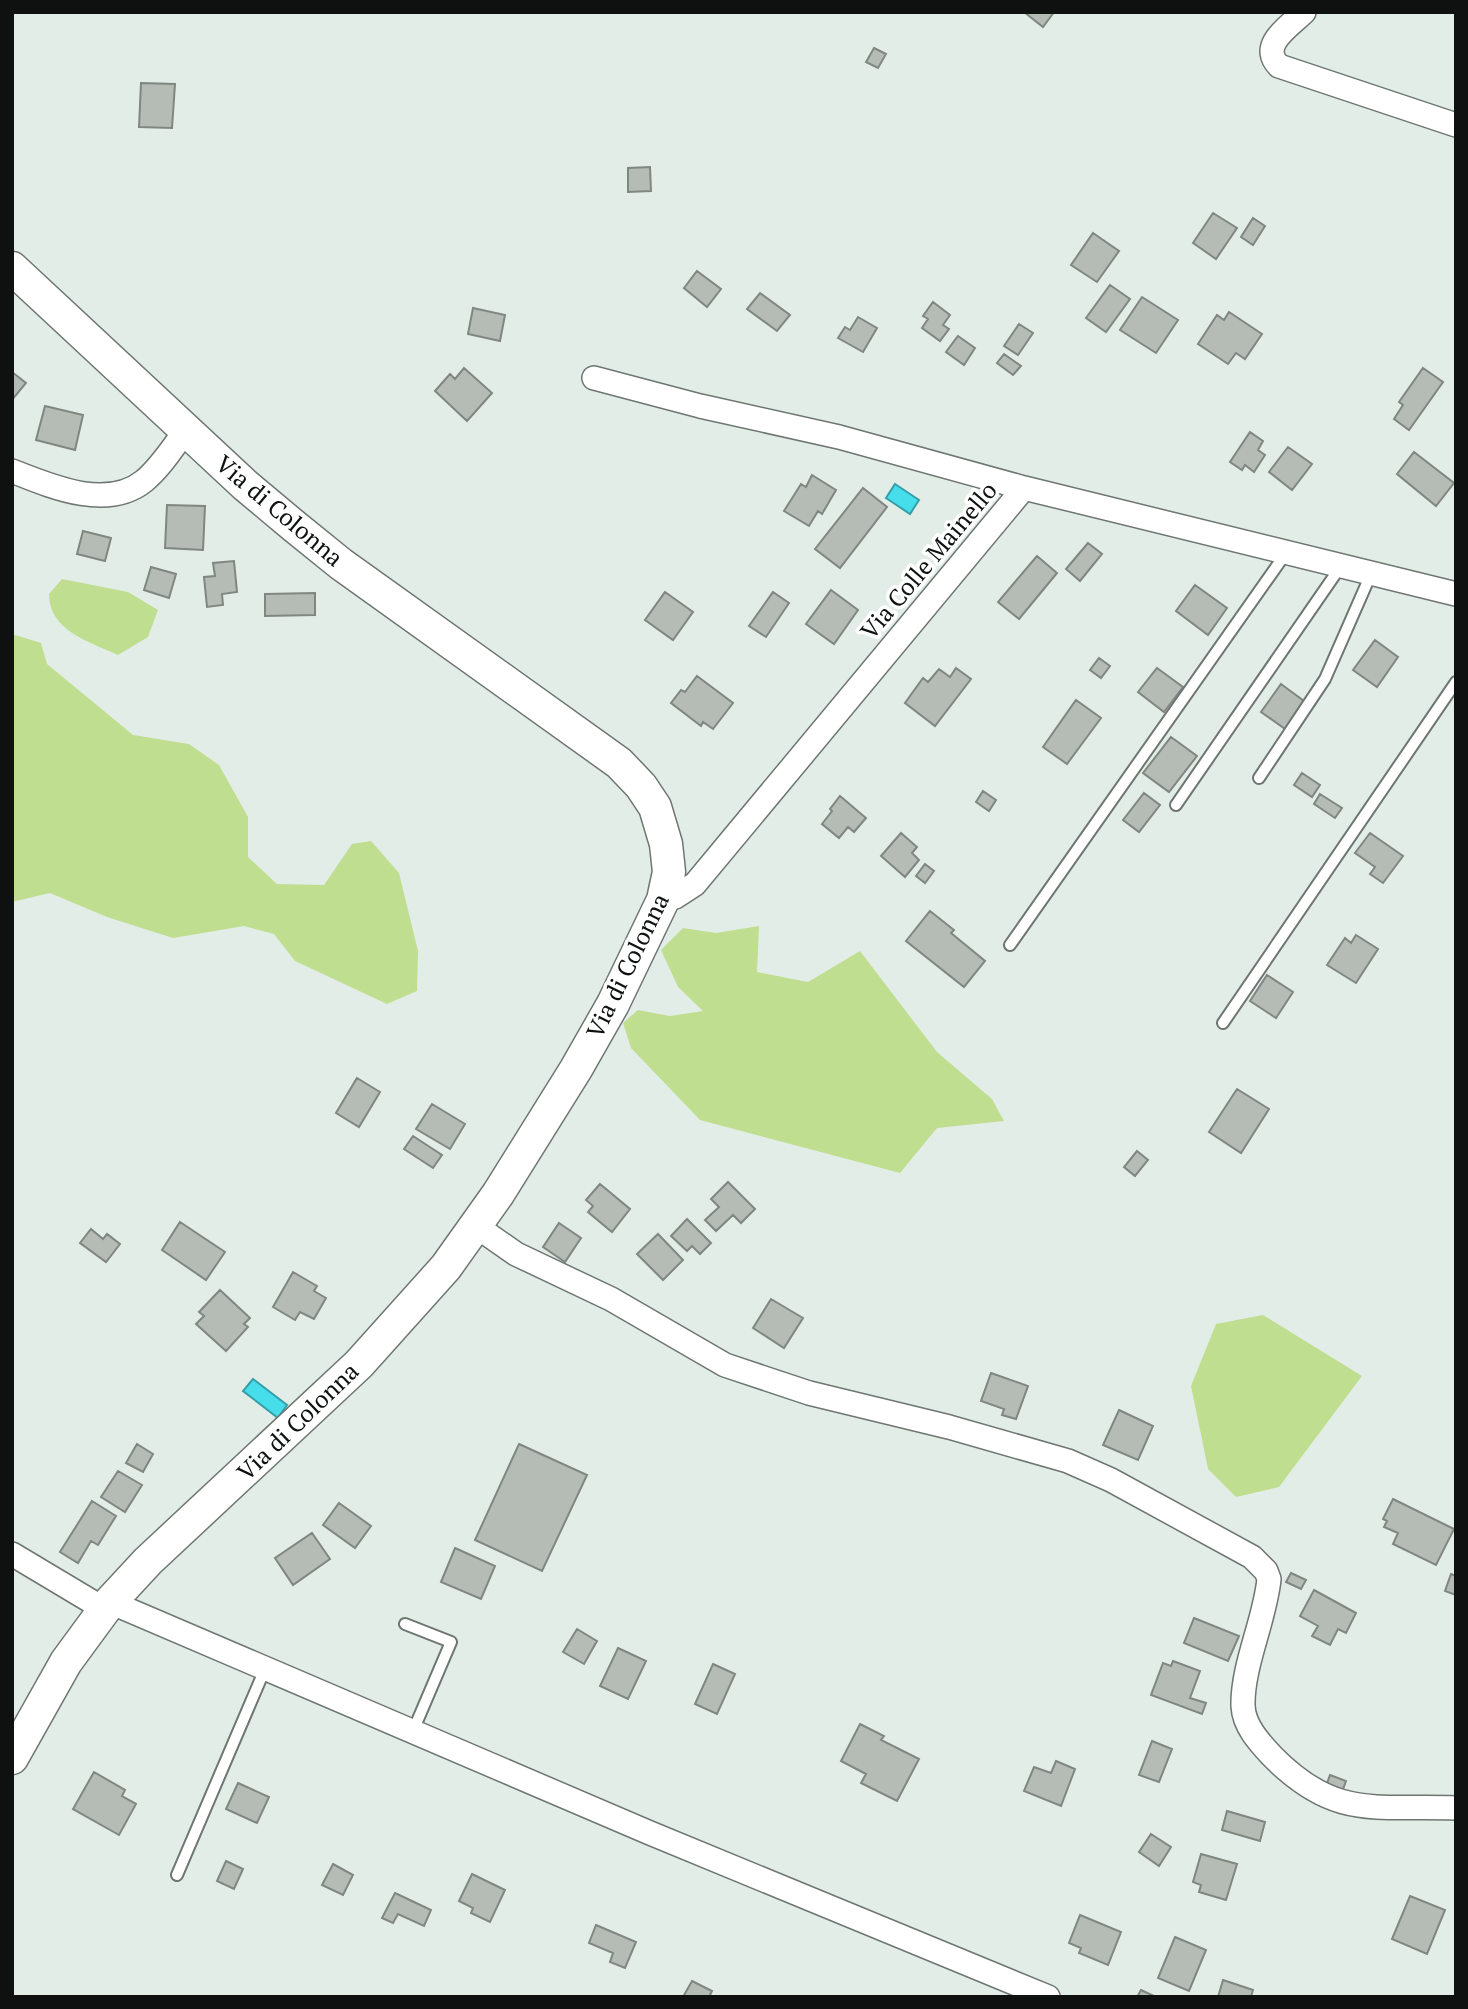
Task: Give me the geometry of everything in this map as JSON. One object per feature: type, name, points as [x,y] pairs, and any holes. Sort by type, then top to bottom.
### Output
[{"type":"street","points":[[1304,12],[1272,43],[1271,54],[1279,66],[1456,125]]},
{"type":"street","name":"Via di Colonna","points":[[12,268],[245,485],[332,556],[595,744],[635,778],[655,807],[664,834],[669,865],[663,900],[593,1041],[476,1226],[425,1291],[359,1364],[149,1561],[107,1605],[66,1662],[12,1758]]},
{"type":"street","points":[[594,378],[709,408],[859,442],[1024,488]]},
{"type":"street","points":[[12,471],[81,493],[117,493],[141,484],[186,429]]},
{"type":"street","name":"Via Colle Mainello","points":[[663,900],[681,894],[695,884],[1024,488],[1456,594]]},
{"type":"street","points":[[476,1226],[516,1254],[591,1289],[701,1353],[737,1370],[809,1393],[949,1427],[1068,1461],[1111,1480],[1252,1557],[1266,1571],[1269,1579],[1249,1668],[1243,1710],[1249,1728],[1261,1743],[1304,1784],[1320,1795],[1339,1802],[1381,1808],[1456,1808]]},
{"type":"street","points":[[12,1554],[107,1605],[1048,1997]]},
{"type":"lane","points":[[1010,945],[1286,553]]},
{"type":"lane","points":[[1176,805],[1341,566]]},
{"type":"lane","points":[[1259,778],[1325,680],[1371,573]]},
{"type":"lane","points":[[1223,1023],[1456,682]]},
{"type":"lane","points":[[405,1624],[451,1642],[413,1731]]},
{"type":"lane","points":[[177,1875],[265,1670]]},
{"type":"green space","points":[[62,579],[128,592],[158,610],[148,637],[118,655],[73,634],[63,626],[51,607],[49,594]]},
{"type":"green space","points":[[12,634],[41,643],[47,664],[133,735],[189,744],[219,765],[248,817],[248,857],[277,884],[324,885],[352,844],[371,841],[399,873],[418,951],[417,991],[387,1004],[295,961],[274,934],[244,926],[173,938],[107,917],[50,893],[12,902]]},
{"type":"green space","points":[[759,926],[757,972],[808,982],[860,951],[937,1052],[992,1099],[1004,1121],[937,1128],[900,1173],[700,1120],[631,1048],[623,1023],[638,1010],[670,1016],[703,1011],[678,987],[661,950],[683,928],[716,933]]},
{"type":"green space","points":[[1263,1315],[1362,1376],[1279,1487],[1236,1497],[1208,1469],[1191,1386],[1216,1324]]},
{"type":"water","points":[[895,484],[919,500],[910,514],[886,498]]},
{"type":"water","points":[[253,1379],[287,1405],[278,1418],[243,1391]]},
{"type":"building","points":[[1024,12],[1054,12],[1043,27]]},
{"type":"building","points":[[874,48],[886,54],[878,68],[866,62]]},
{"type":"building","points":[[141,83],[175,84],[172,128],[139,127]]},
{"type":"building","points":[[650,167],[651,191],[628,192],[628,168]]},
{"type":"building","points":[[1213,213],[1237,228],[1216,259],[1193,243]]},
{"type":"building","points":[[1253,218],[1265,226],[1253,245],[1241,237]]},
{"type":"building","points":[[1093,233],[1119,251],[1097,282],[1071,265]]},
{"type":"building","points":[[697,271],[721,289],[707,307],[684,288]]},
{"type":"building","points":[[1110,285],[1130,299],[1106,332],[1086,318]]},
{"type":"building","points":[[760,293],[790,315],[777,331],[747,309]]},
{"type":"building","points":[[1142,297],[1178,320],[1156,353],[1120,330]]},
{"type":"building","points":[[933,302],[950,315],[943,325],[949,329],[940,341],[922,328],[928,319],[923,316]]},
{"type":"building","points":[[473,308],[505,315],[500,341],[468,334]]},
{"type":"building","points":[[1229,312],[1262,334],[1245,359],[1236,353],[1228,364],[1198,344],[1217,315],[1224,320]]},
{"type":"building","points":[[858,317],[877,328],[863,352],[838,338],[845,327],[850,330]]},
{"type":"building","points":[[1019,324],[1033,333],[1018,355],[1004,346]]},
{"type":"building","points":[[958,336],[975,348],[964,365],[946,352]]},
{"type":"building","points":[[1004,354],[1021,366],[1013,375],[997,363]]},
{"type":"building","points":[[464,368],[492,393],[467,421],[435,391],[450,374],[455,379]]},
{"type":"building","points":[[1423,368],[1443,382],[1409,430],[1394,419],[1403,405],[1399,402]]},
{"type":"building","points":[[12,372],[26,383],[12,400]]},
{"type":"building","points":[[45,406],[83,415],[75,450],[36,440]]},
{"type":"building","points":[[1250,432],[1263,441],[1258,450],[1265,455],[1254,472],[1245,465],[1242,470],[1230,462]]},
{"type":"building","points":[[1288,447],[1312,464],[1292,490],[1269,472]]},
{"type":"building","points":[[1414,452],[1454,483],[1436,506],[1397,474]]},
{"type":"building","points":[[812,475],[836,490],[822,514],[818,511],[809,526],[784,511],[801,484],[806,487]]},
{"type":"building","points":[[863,488],[887,507],[840,568],[815,549]]},
{"type":"building","points":[[167,505],[205,506],[203,550],[165,548]]},
{"type":"building","points":[[83,531],[111,538],[105,561],[77,554]]},
{"type":"building","points":[[1088,543],[1102,554],[1080,581],[1066,569]]},
{"type":"building","points":[[1037,556],[1057,573],[1019,619],[998,602]]},
{"type":"building","points":[[234,561],[237,592],[222,594],[223,605],[207,607],[204,577],[215,576],[213,563]]},
{"type":"building","points":[[151,567],[176,574],[169,598],[144,590]]},
{"type":"building","points":[[1195,585],[1227,608],[1208,635],[1176,611]]},
{"type":"building","points":[[831,590],[858,610],[834,644],[806,624]]},
{"type":"building","points":[[665,592],[693,612],[673,640],[645,620]]},
{"type":"building","points":[[773,592],[789,603],[766,637],[749,626]]},
{"type":"building","points":[[315,593],[315,615],[265,616],[265,594]]},
{"type":"building","points":[[1375,640],[1398,657],[1377,687],[1353,670]]},
{"type":"building","points":[[1099,658],[1110,666],[1101,678],[1090,670]]},
{"type":"building","points":[[956,668],[971,679],[935,726],[905,703],[923,678],[928,682],[939,669],[950,677]]},
{"type":"building","points":[[1157,668],[1183,687],[1164,712],[1138,692]]},
{"type":"building","points":[[697,676],[733,703],[713,729],[703,722],[701,726],[671,703],[681,690],[685,692]]},
{"type":"building","points":[[1281,684],[1308,704],[1288,731],[1261,712]]},
{"type":"building","points":[[1076,700],[1101,718],[1067,764],[1043,747]]},
{"type":"building","points":[[1171,737],[1197,756],[1169,792],[1143,773]]},
{"type":"building","points":[[1302,773],[1320,785],[1312,797],[1294,785]]},
{"type":"building","points":[[983,791],[996,800],[989,811],[976,802]]},
{"type":"building","points":[[1144,793],[1160,805],[1139,832],[1123,820]]},
{"type":"building","points":[[1320,794],[1342,808],[1335,818],[1314,804]]},
{"type":"building","points":[[840,796],[866,818],[854,832],[848,827],[839,838],[822,824]]},
{"type":"building","points":[[901,833],[917,847],[912,853],[919,860],[905,877],[881,856]]},
{"type":"building","points":[[1370,833],[1403,856],[1383,883],[1370,874],[1375,867],[1355,853]]},
{"type":"building","points":[[925,864],[934,871],[925,883],[916,876]]},
{"type":"building","points":[[930,911],[954,930],[951,933],[985,961],[964,987],[906,941]]},
{"type":"building","points":[[1356,935],[1378,949],[1356,983],[1327,965],[1345,938],[1351,943]]},
{"type":"building","points":[[1267,975],[1293,992],[1276,1018],[1250,1001]]},
{"type":"building","points":[[357,1078],[380,1092],[359,1127],[336,1113]]},
{"type":"building","points":[[1237,1089],[1269,1109],[1241,1153],[1209,1132]]},
{"type":"building","points":[[432,1104],[465,1124],[450,1149],[416,1129]]},
{"type":"building","points":[[413,1136],[442,1155],[433,1168],[404,1149]]},
{"type":"building","points":[[1137,1151],[1148,1160],[1135,1176],[1124,1167]]},
{"type":"building","points":[[728,1182],[755,1209],[741,1223],[733,1215],[716,1231],[705,1220],[719,1207],[711,1199]]},
{"type":"building","points":[[600,1184],[630,1209],[612,1232],[588,1212],[593,1206],[586,1200]]},
{"type":"building","points":[[687,1219],[711,1243],[700,1254],[692,1246],[687,1251],[671,1236]]},
{"type":"building","points":[[180,1222],[225,1252],[206,1280],[162,1250]]},
{"type":"building","points":[[559,1223],[581,1238],[565,1262],[543,1247]]},
{"type":"building","points":[[91,1229],[103,1239],[107,1234],[120,1244],[106,1262],[80,1243]]},
{"type":"building","points":[[658,1234],[683,1260],[663,1280],[637,1254]]},
{"type":"building","points":[[293,1272],[317,1286],[314,1291],[326,1298],[314,1319],[300,1312],[295,1320],[273,1307]]},
{"type":"building","points":[[220,1290],[250,1318],[244,1324],[248,1327],[226,1351],[196,1324],[204,1316],[199,1312]]},
{"type":"building","points":[[771,1299],[803,1318],[784,1348],[753,1328]]},
{"type":"building","points":[[991,1373],[1028,1386],[1016,1419],[1002,1415],[1004,1409],[981,1401]]},
{"type":"building","points":[[1119,1410],[1153,1426],[1138,1460],[1103,1445]]},
{"type":"building","points":[[137,1444],[153,1454],[143,1472],[126,1463]]},
{"type":"building","points":[[519,1444],[587,1475],[542,1571],[475,1540]]},
{"type":"building","points":[[118,1471],[142,1485],[125,1512],[101,1497]]},
{"type":"building","points":[[1393,1499],[1454,1529],[1436,1565],[1393,1544],[1398,1533],[1384,1527],[1387,1521],[1383,1519]]},
{"type":"building","points":[[92,1501],[116,1516],[98,1545],[91,1541],[78,1563],[60,1552]]},
{"type":"building","points":[[339,1503],[371,1526],[355,1548],[323,1525]]},
{"type":"building","points":[[312,1533],[330,1559],[293,1585],[275,1558]]},
{"type":"building","points":[[455,1548],[495,1566],[481,1599],[441,1582]]},
{"type":"building","points":[[1291,1573],[1306,1580],[1301,1589],[1286,1582]]},
{"type":"building","points":[[1451,1574],[1456,1576],[1456,1595],[1445,1591]]},
{"type":"building","points":[[1314,1590],[1356,1613],[1346,1633],[1338,1629],[1330,1645],[1312,1636],[1318,1626],[1300,1616]]},
{"type":"building","points":[[1194,1618],[1239,1636],[1228,1661],[1184,1643]]},
{"type":"building","points":[[577,1629],[597,1641],[584,1664],[563,1652]]},
{"type":"building","points":[[618,1648],[646,1661],[628,1699],[600,1686]]},
{"type":"building","points":[[1173,1661],[1200,1671],[1190,1698],[1206,1703],[1202,1714],[1151,1695],[1163,1663],[1171,1666]]},
{"type":"building","points":[[713,1664],[735,1674],[717,1714],[695,1704]]},
{"type":"building","points":[[860,1724],[884,1736],[881,1740],[919,1759],[897,1801],[861,1783],[866,1774],[841,1761]]},
{"type":"building","points":[[1152,1741],[1172,1749],[1159,1782],[1139,1775]]},
{"type":"building","points":[[1056,1761],[1075,1769],[1061,1806],[1024,1791],[1034,1767],[1051,1773]]},
{"type":"building","points":[[94,1772],[125,1790],[122,1796],[136,1804],[119,1835],[73,1809]]},
{"type":"building","points":[[1330,1775],[1346,1781],[1342,1792],[1326,1786]]},
{"type":"building","points":[[238,1783],[269,1797],[257,1823],[226,1809]]},
{"type":"building","points":[[1227,1811],[1265,1822],[1260,1841],[1222,1830]]},
{"type":"building","points":[[1151,1834],[1171,1847],[1159,1866],[1139,1852]]},
{"type":"building","points":[[1201,1854],[1237,1864],[1226,1900],[1199,1892],[1201,1885],[1193,1882]]},
{"type":"building","points":[[226,1861],[243,1869],[234,1889],[217,1881]]},
{"type":"building","points":[[333,1864],[353,1875],[343,1895],[322,1885]]},
{"type":"building","points":[[472,1874],[505,1890],[490,1922],[471,1913],[473,1908],[459,1901]]},
{"type":"building","points":[[395,1893],[431,1910],[424,1926],[398,1914],[393,1923],[382,1918]]},
{"type":"building","points":[[1410,1896],[1445,1910],[1427,1954],[1392,1939]]},
{"type":"building","points":[[1080,1915],[1121,1932],[1108,1965],[1079,1953],[1081,1948],[1069,1943]]},
{"type":"building","points":[[596,1925],[636,1942],[625,1968],[610,1962],[613,1953],[589,1943]]},
{"type":"building","points":[[1175,1937],[1206,1950],[1189,1991],[1158,1978]]},
{"type":"building","points":[[1223,1980],[1253,1990],[1251,1997],[1218,1997]]},
{"type":"building","points":[[692,1981],[712,1991],[709,1997],[683,1997]]},
{"type":"building","points":[[1141,1990],[1156,1997],[1137,1997]]}]
